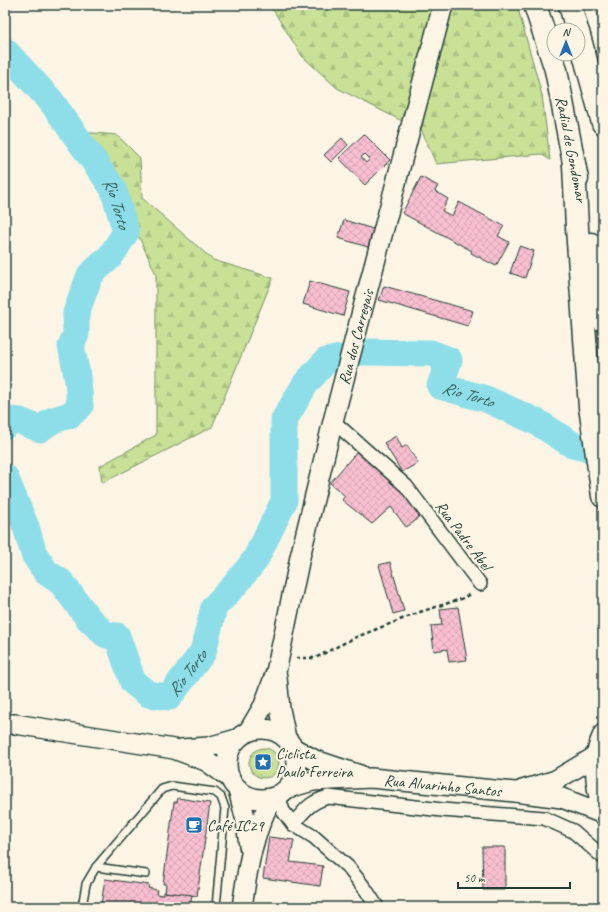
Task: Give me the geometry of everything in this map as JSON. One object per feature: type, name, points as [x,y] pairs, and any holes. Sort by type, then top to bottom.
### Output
[{"type":"highway","name":"Radial de Gondomar","points":[[535,5],[556,70],[574,165],[582,228]]},
{"type":"highway","name":"Radial de Gondomar","points":[[570,5],[575,22]]},
{"type":"highway","name":"Radial de Gondomar","points":[[586,60],[603,123]]},
{"type":"highway","points":[[582,228],[603,320]]},
{"type":"highway","points":[[582,228],[590,407],[603,496]]},
{"type":"street","name":"Rua dos Carregais","points":[[242,736],[264,706],[278,663],[300,557],[333,421],[443,5]]},
{"type":"street","name":"Rua Padre Abel","points":[[333,421],[406,486],[480,584]]},
{"type":"street","name":"Rua dos Carregais","points":[[278,663],[280,709],[290,744]]},
{"type":"street","points":[[5,724],[15,724],[174,749],[206,761],[250,797],[263,799],[280,793]]},
{"type":"street","points":[[174,749],[208,747],[261,729],[275,731],[290,744],[298,763],[295,776],[280,793],[260,821],[250,857],[242,907]]},
{"type":"street","points":[[603,734],[596,756],[595,775],[597,795],[603,813]]},
{"type":"street","points":[[242,736],[229,751],[227,765],[246,821],[250,857]]},
{"type":"street","name":"Rua Alvarinho Santos","points":[[290,744],[315,760],[371,778]]},
{"type":"street","name":"Rua Alvarinho Santos","points":[[515,792],[556,780],[596,756]]},
{"type":"street","name":"Rua Alvarinho Santos","points":[[280,793],[313,781],[371,778],[562,798],[603,813]]},
{"type":"street","points":[[280,793],[283,811],[293,824],[314,837],[348,867],[377,907]]},
{"type":"street","points":[[293,824],[311,804],[328,797],[442,810],[544,818],[573,831],[603,857]]},
{"type":"lane","points":[[82,907],[86,884],[96,867],[162,789],[172,786],[215,792],[221,797],[225,808],[216,907]]},
{"type":"lane","points":[[96,867],[146,874]]},
{"type":"path","name":"Rua Padre Abel","points":[[278,663],[298,659],[315,658],[354,638],[420,612],[464,598],[480,584]]},
{"type":"green space","points":[[270,5],[517,5],[542,95],[550,160],[541,154],[436,164],[421,129],[422,124],[416,128],[337,88],[302,56]]},
{"type":"green space","points":[[595,5],[603,5],[603,34]]},
{"type":"green space","points":[[82,132],[117,135],[140,158],[142,198],[213,260],[273,278],[212,427],[102,483],[100,466],[156,435],[156,274],[114,183]]},
{"type":"green space","points":[[264,748],[275,752],[279,763],[275,774],[264,778],[253,774],[249,763],[253,752]]},
{"type":"building","points":[[364,134],[390,160],[365,185],[339,158]],"holes":[[[365,154],[370,159],[366,163],[361,157]]]},
{"type":"building","points":[[342,138],[348,145],[331,162],[324,155]]},
{"type":"building","points":[[421,177],[438,186],[435,191],[448,199],[442,211],[452,216],[459,202],[504,226],[498,236],[509,242],[496,266],[471,253],[472,251],[402,213]]},
{"type":"building","points":[[344,220],[373,229],[368,247],[338,238]]},
{"type":"building","points":[[519,246],[534,251],[525,278],[510,273]]},
{"type":"building","points":[[310,281],[350,292],[343,316],[303,304]]},
{"type":"building","points":[[384,286],[473,311],[468,326],[379,300]]},
{"type":"building","points":[[396,436],[402,448],[407,445],[418,463],[402,472],[384,443]]},
{"type":"building","points":[[359,449],[398,482],[420,515],[414,522],[406,527],[391,507],[372,524],[342,500],[345,496],[330,483]]},
{"type":"building","points":[[390,562],[404,611],[393,614],[379,565]]},
{"type":"building","points":[[458,607],[467,660],[449,662],[447,649],[434,651],[431,626],[442,625],[440,609]]},
{"type":"building","points":[[178,798],[210,803],[197,896],[165,892],[166,884],[163,884],[174,802],[177,802]]},
{"type":"building","points":[[269,837],[294,840],[290,862],[323,866],[320,886],[263,878]]},
{"type":"building","points":[[482,847],[505,847],[505,890],[483,890]]},
{"type":"building","points":[[105,879],[149,885],[148,888],[157,890],[156,894],[163,895],[163,892],[192,895],[190,907],[96,907],[97,905],[101,905]]},
{"type":"waterway","name":"Rio Torto","points":[[5,51],[51,101],[113,188],[126,232],[110,257],[90,275],[76,313],[76,334],[71,346],[78,380],[80,406],[70,415],[53,420],[40,429],[20,421],[8,420],[5,426]]},
{"type":"waterway","name":"Rio Torto","points":[[360,352],[431,353],[449,360],[440,386],[486,399],[537,422],[573,445],[603,452]]},
{"type":"waterway","name":"Rio Torto","points":[[5,477],[26,527],[34,554],[46,572],[61,582],[89,619],[106,635],[117,636],[133,682],[148,694],[169,697],[203,652],[214,607],[235,585],[255,560],[284,501],[284,420],[306,383],[326,361],[340,358]]},
{"type":"place","name":"Ciclista Paulo Ferreira","points":[[263,762]]},
{"type":"place","name":"Café IC29","points":[[194,825]]}]
